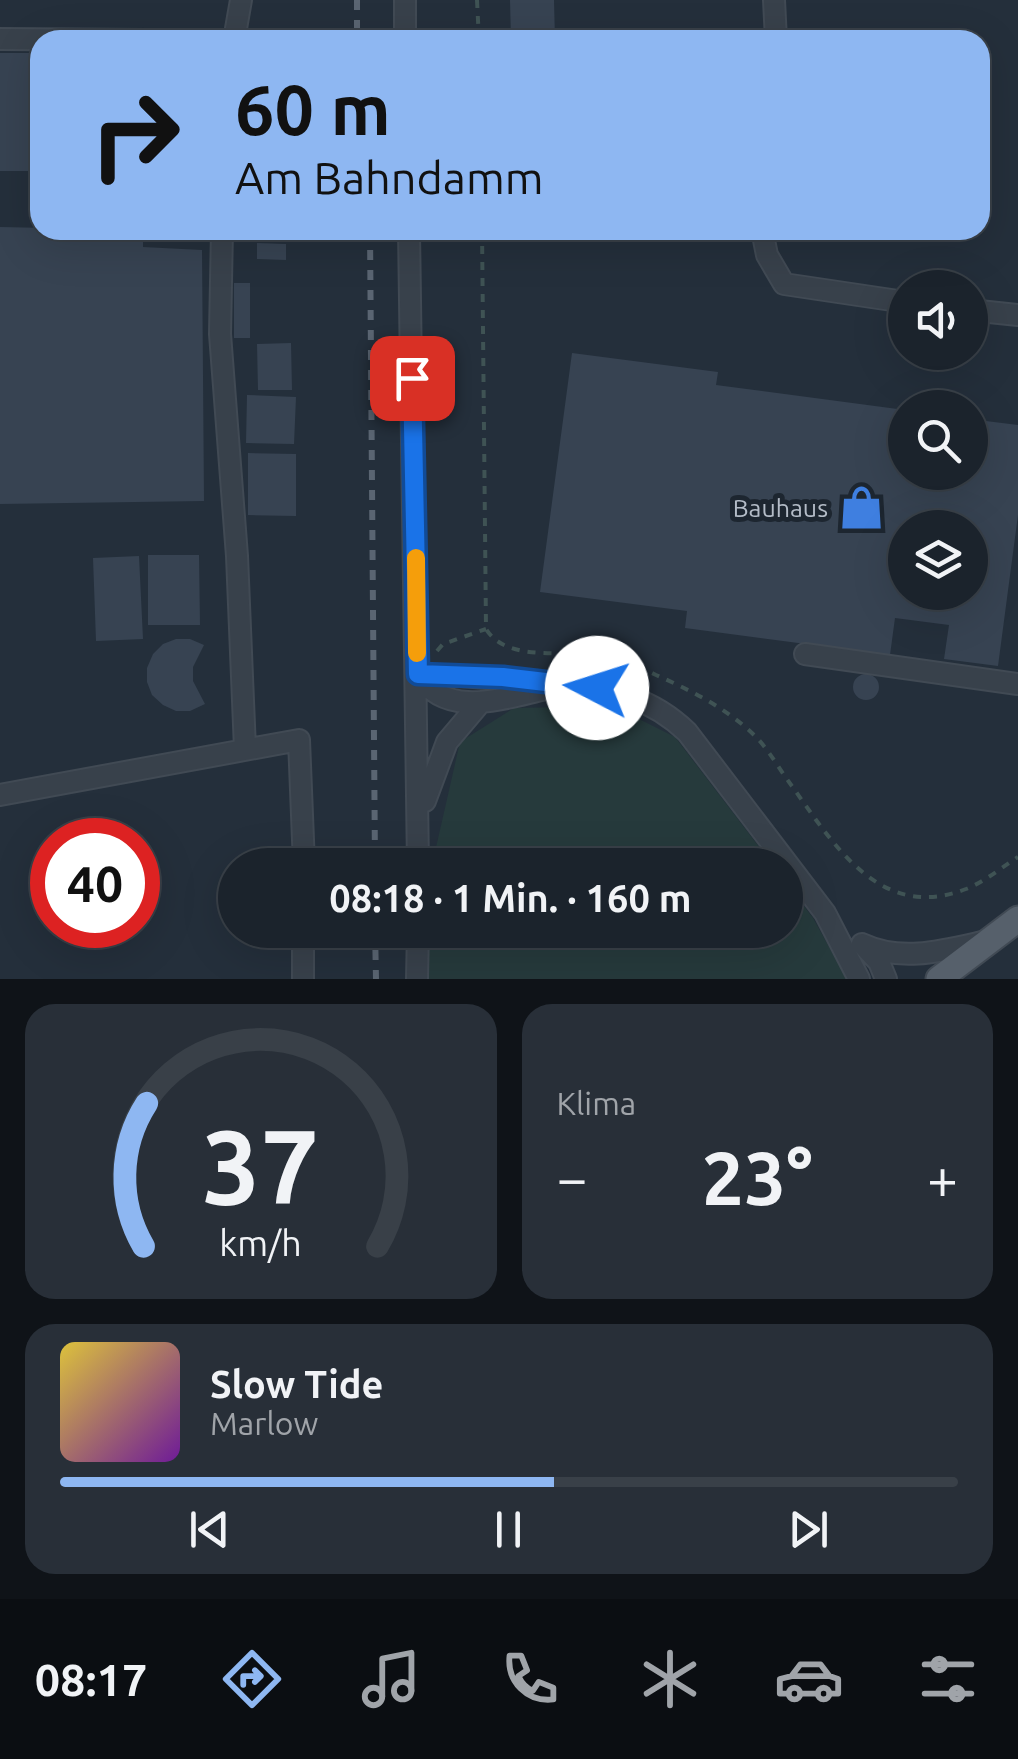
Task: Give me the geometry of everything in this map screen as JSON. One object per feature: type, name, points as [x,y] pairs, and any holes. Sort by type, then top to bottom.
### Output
[{"type":"main road","points":[[939,979],[1018,919]]},
{"type":"street","points":[[236,30],[240,0]]},
{"type":"street","points":[[405,0],[405,30]]},
{"type":"street","points":[[774,0],[776,30]]},
{"type":"street","points":[[0,39],[30,39]]},
{"type":"street","points":[[222,240],[220,334],[238,556],[245,749]]},
{"type":"street","points":[[409,240],[418,848]]},
{"type":"street","points":[[764,240],[768,256],[784,284],[888,299]]},
{"type":"street","points":[[988,312],[1018,316]]},
{"type":"street","points":[[805,654],[1018,684]]},
{"type":"street","points":[[418,674],[503,677],[616,691],[636,697],[673,718],[688,732],[825,914],[859,979]]},
{"type":"street","points":[[418,674],[435,694],[454,701],[480,703],[563,686]]},
{"type":"street","points":[[418,832],[430,783],[447,742],[480,703]]},
{"type":"street","points":[[0,795],[299,740],[303,848]]},
{"type":"street","points":[[825,914],[879,962],[886,979]]},
{"type":"street","points":[[862,944],[877,951],[918,954],[990,940]]},
{"type":"street","points":[[303,979],[304,948]]},
{"type":"street","points":[[417,979],[418,948]]},
{"type":"path","points":[[477,0],[478,30]]},
{"type":"path","points":[[482,240],[486,629],[492,639],[520,650],[602,654],[655,674],[719,707],[755,735],[820,826],[874,883],[905,895],[933,898],[968,888],[1018,858]]},
{"type":"path","points":[[418,674],[443,644],[486,629]]},
{"type":"green space","points":[[613,706],[675,737],[760,848],[436,848],[460,742],[514,708]]},
{"type":"green space","points":[[803,905],[847,979],[425,979],[427,948],[803,948]]},
{"type":"building","points":[[510,0],[554,0],[555,30],[511,30]]},
{"type":"building","points":[[0,53],[30,53],[30,171],[0,171]]},
{"type":"building","points":[[0,227],[30,228],[30,240],[143,240],[143,247],[202,250],[204,501],[0,504]]},
{"type":"building","points":[[257,243],[286,244],[286,260],[257,259]]},
{"type":"building","points":[[234,283],[250,283],[250,338],[234,338]]},
{"type":"building","points":[[291,343],[292,390],[258,390],[257,344]]},
{"type":"building","points":[[572,353],[718,372],[716,385],[888,408],[888,490],[988,490],[988,421],[1018,425],[1018,515],[998,666],[944,659],[949,625],[895,618],[890,655],[685,628],[687,611],[540,592]]},
{"type":"building","points":[[247,395],[296,397],[294,444],[246,443]]},
{"type":"building","points":[[248,453],[296,454],[296,516],[248,515]]},
{"type":"building","points":[[148,555],[199,555],[200,625],[148,625]]},
{"type":"building","points":[[139,556],[143,639],[96,641],[93,558]]},
{"type":"building","points":[[176,639],[204,645],[193,667],[193,681],[205,704],[190,711],[176,711],[163,705],[152,695],[147,682],[153,654]]},
{"type":"building","points":[[866,674],[875,678],[879,687],[875,696],[866,700],[857,696],[853,687],[857,678]]},
{"type":"railway","points":[[357,0],[357,30]]},
{"type":"railway","points":[[370,240],[375,848]]},
{"type":"railway","points":[[375,948],[376,979]]},
{"type":"slow traffic","points":[[416,558],[417,653]]},
{"type":"place","name":"Bauhaus","points":[[861,508]]},
{"type":"route","points":[[412,378],[418,674],[503,677],[597,688]]}]
